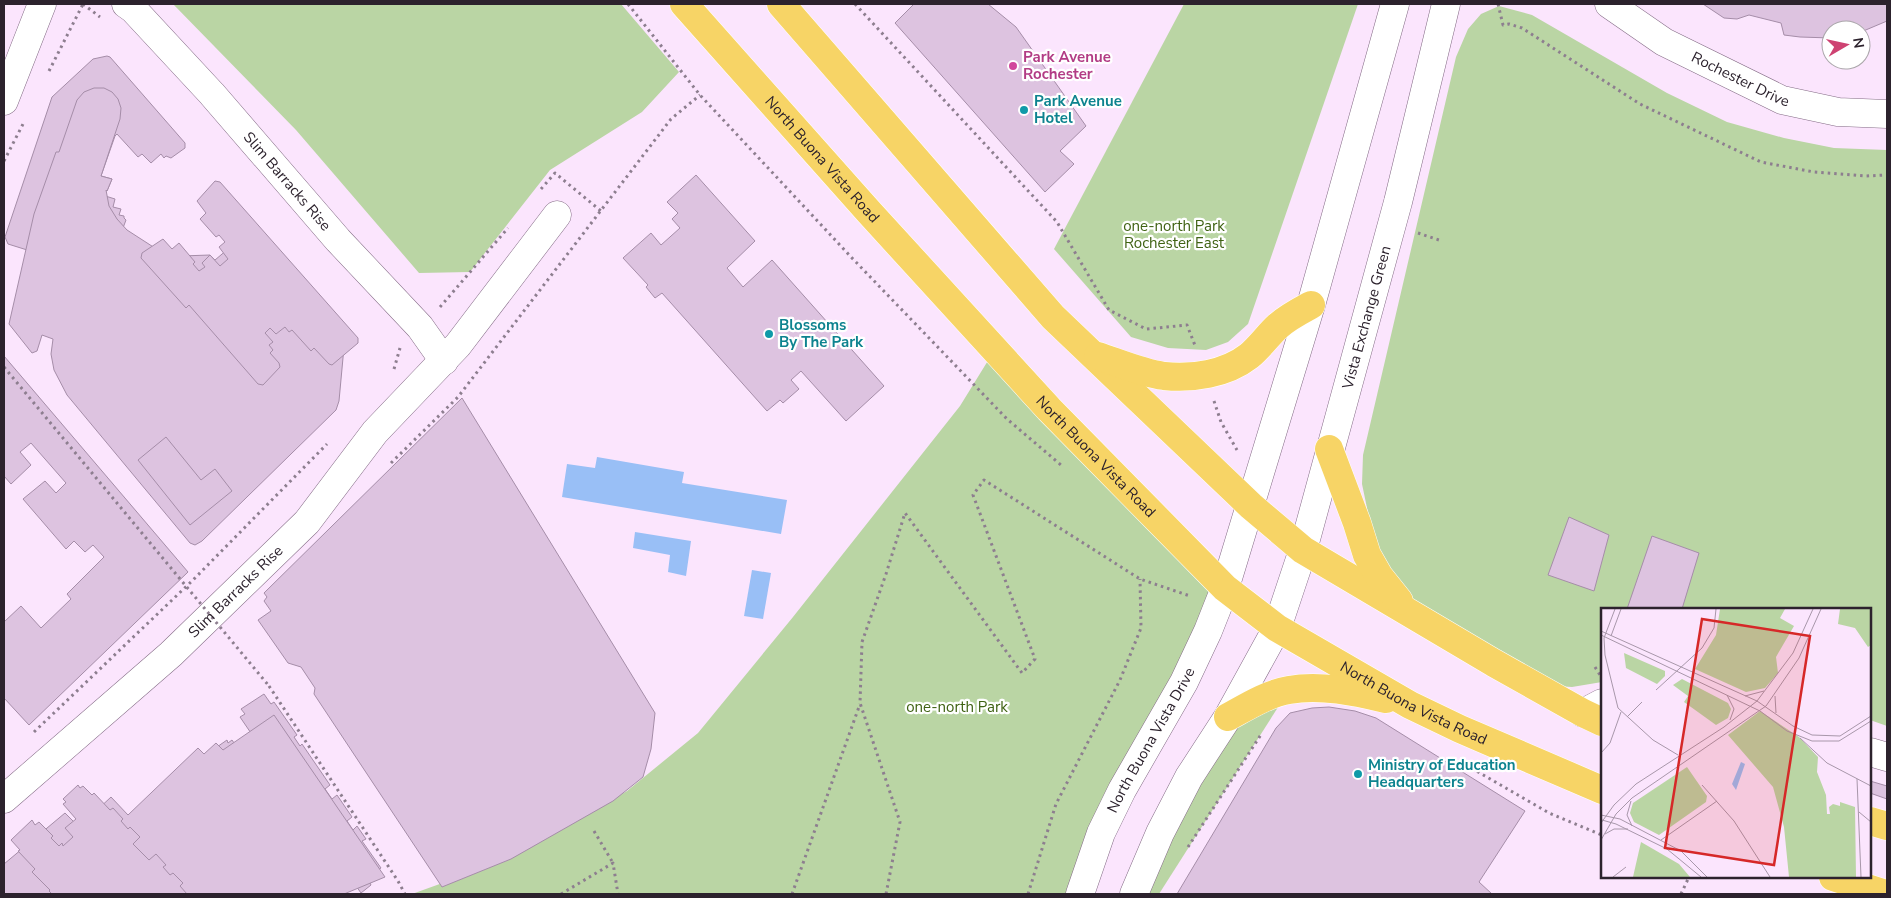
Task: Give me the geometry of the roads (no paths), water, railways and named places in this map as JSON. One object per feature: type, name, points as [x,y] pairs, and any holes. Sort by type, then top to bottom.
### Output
[{"type":"main road","name":"North Buona Vista Road","points":[[684,4],[869,212],[1049,409],[1225,588],[1277,628],[1410,704],[1460,729],[1601,790]]},
{"type":"main road","points":[[781,4],[1053,317],[1251,506],[1303,550],[1412,615],[1596,712]]},
{"type":"main road","points":[[1089,353],[1164,376],[1208,374],[1227,368],[1247,357],[1278,326],[1311,305]]},
{"type":"main road","points":[[1329,449],[1367,555],[1379,576],[1412,615]]},
{"type":"main road","points":[[1228,717],[1272,695],[1306,688],[1351,692],[1410,704]]},
{"type":"main road","points":[[1871,821],[1887,826]]},
{"type":"main road","points":[[1836,878],[1886,894]]},
{"type":"street","points":[[4,101],[42,4]]},
{"type":"street","name":"Slim Barracks Rise","points":[[126,4],[133,8],[212,94],[338,240],[420,327],[444,361]]},
{"type":"street","points":[[1225,588],[1311,305],[1394,4]]},
{"type":"street","name":"Vista Exchange Green","points":[[1277,628],[1303,550],[1329,449],[1398,202],[1446,4]]},
{"type":"street","name":"Rochester Drive","points":[[1609,4],[1664,42],[1782,100],[1838,112],[1887,114]]},
{"type":"street","name":"Slim Barracks Rise","points":[[4,799],[171,654],[268,574],[375,432],[444,361],[557,215]]},
{"type":"street","name":"North Buona Vista Drive","points":[[1080,894],[1101,833],[1122,790],[1184,682],[1208,631],[1225,588]]},
{"type":"street","points":[[1134,894],[1160,834],[1189,777],[1228,717],[1277,628]]},
{"type":"street","points":[[1871,752],[1887,757]]},
{"type":"water","points":[[597,457],[684,472],[682,483],[787,500],[781,534],[562,497],[567,464],[595,468]]},
{"type":"water","points":[[635,532],[691,541],[686,576],[668,572],[670,555],[633,548]]},
{"type":"water","points":[[752,570],[771,573],[763,619],[744,616]]},
{"type":"place","name":"Park Avenue Rochester","points":[[1013,66]]},
{"type":"place","name":"Park Avenue Hotel","points":[[1024,110]]},
{"type":"place","name":"Blossoms By The Park","points":[[769,334]]},
{"type":"place","name":"Ministry of Education Headquarters","points":[[1358,774]]},
{"type":"park label","name":"one-north Park Rochester East","points":[[1174,234]]},
{"type":"park label","name":"one-north Park","points":[[957,707]]}]
